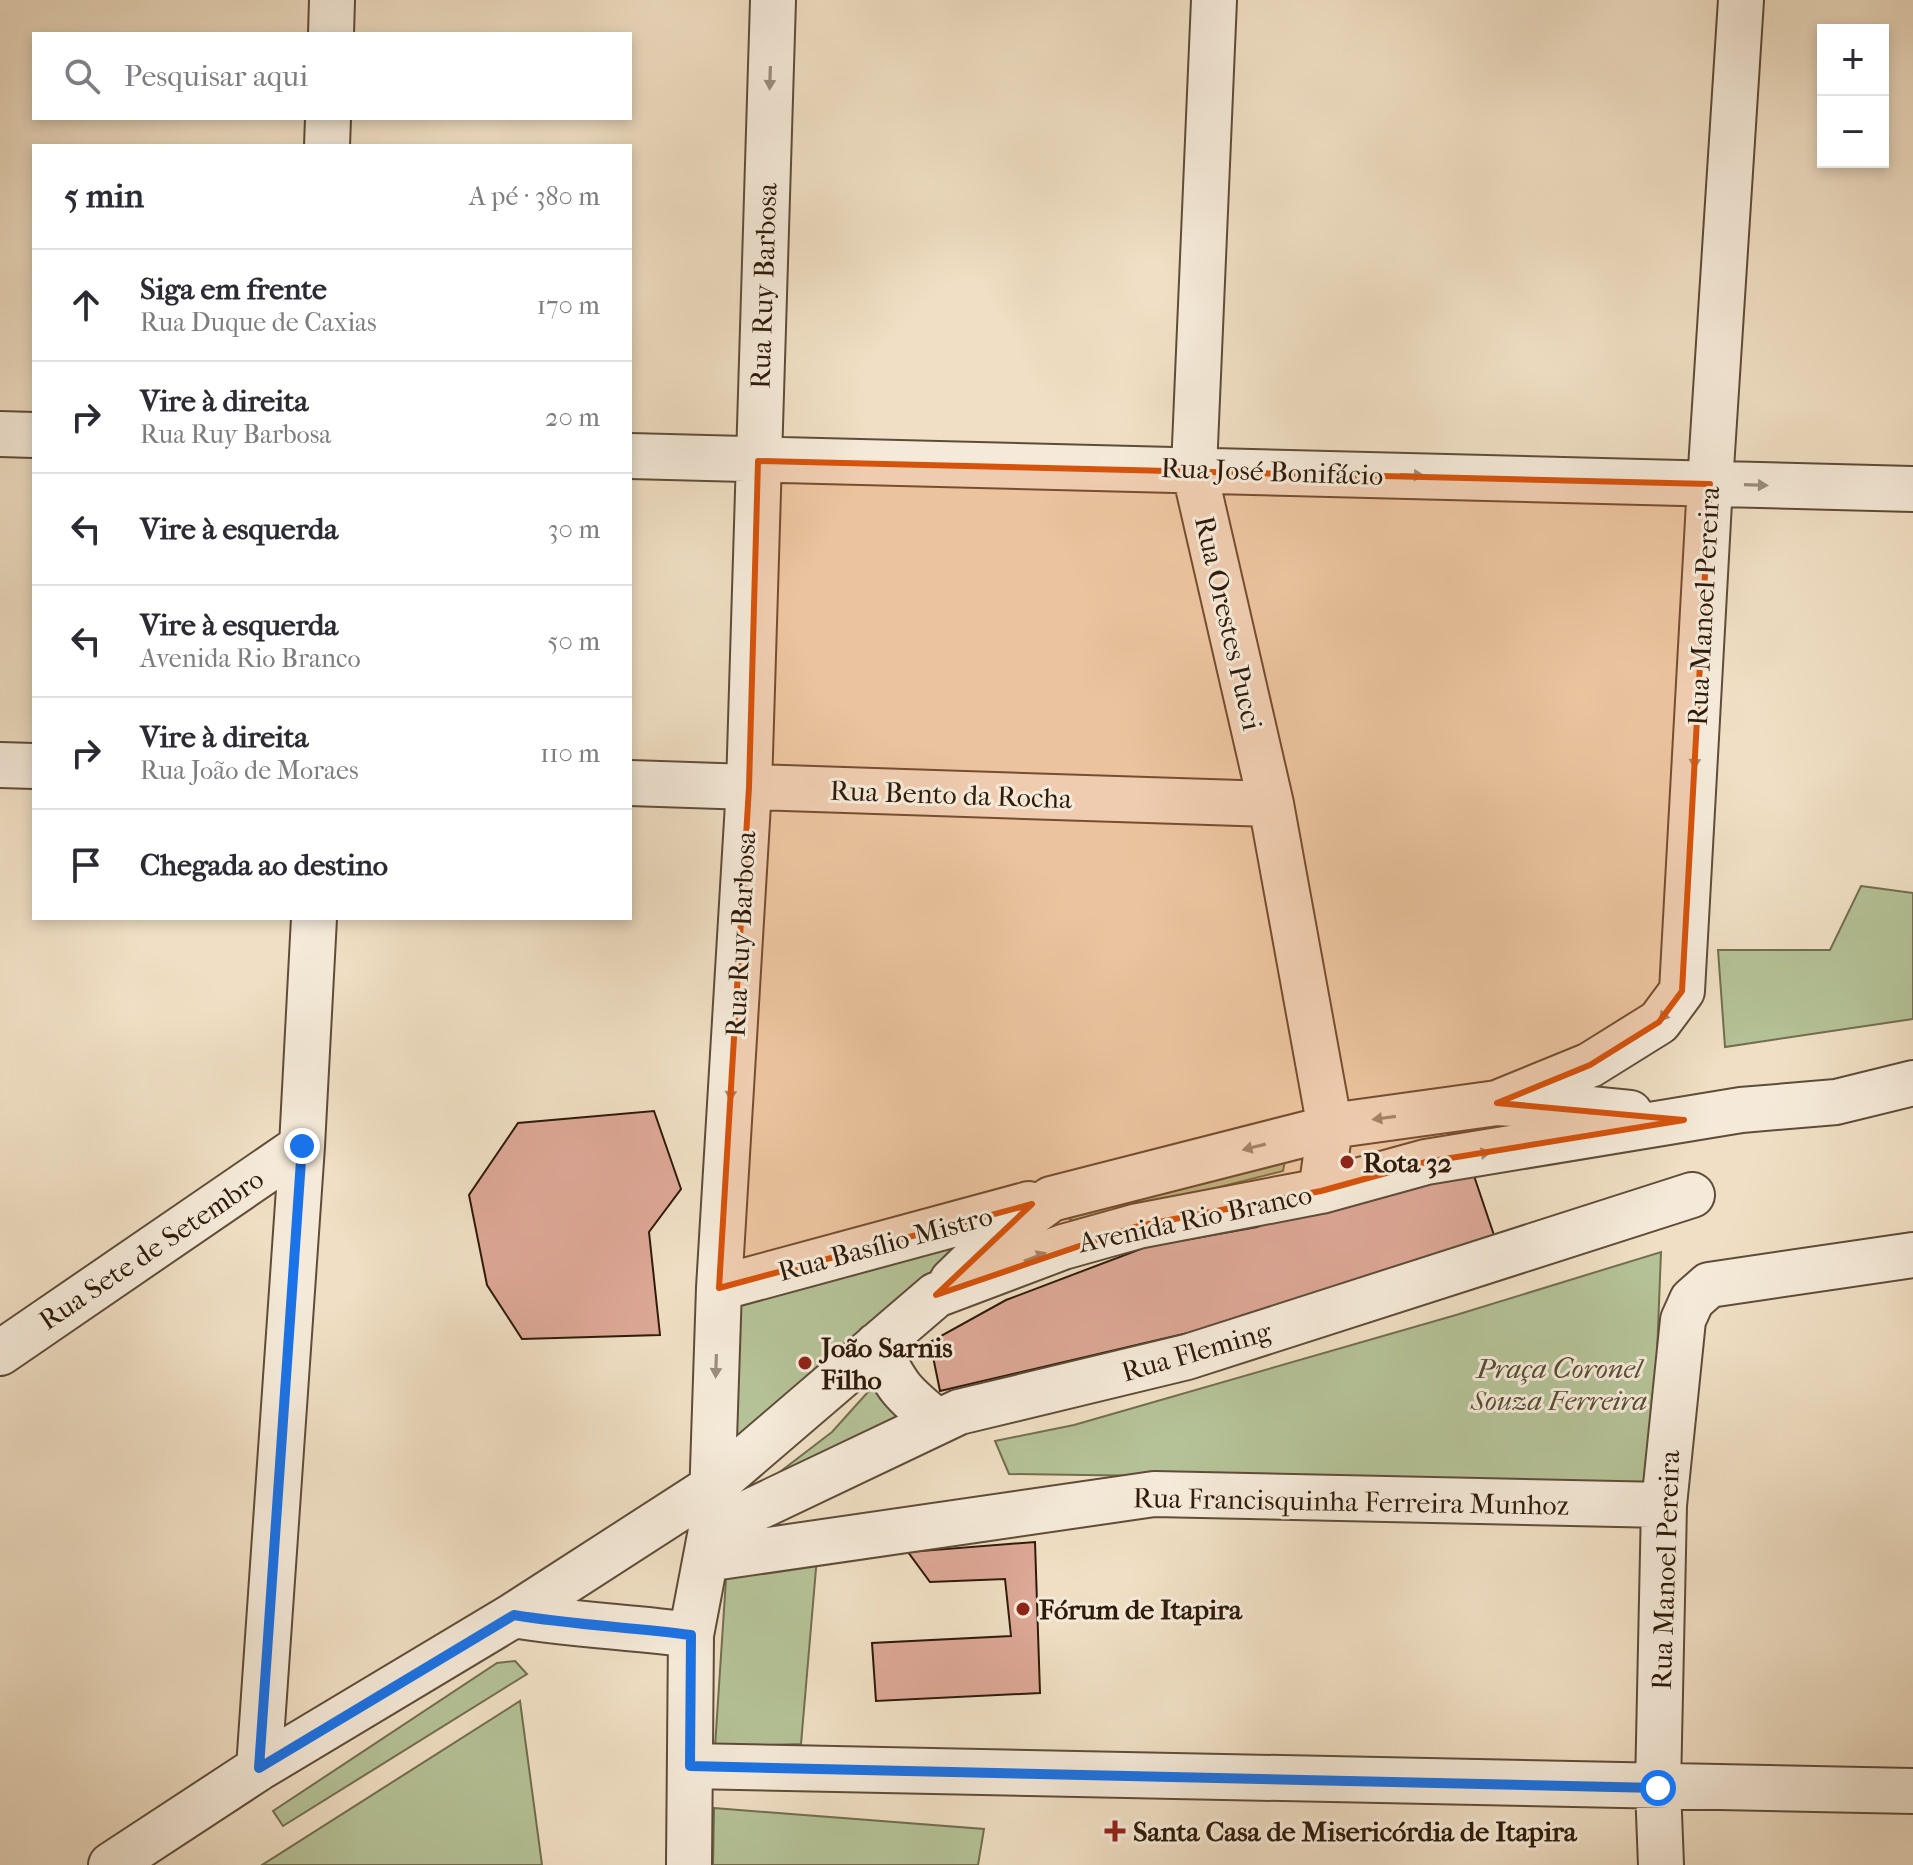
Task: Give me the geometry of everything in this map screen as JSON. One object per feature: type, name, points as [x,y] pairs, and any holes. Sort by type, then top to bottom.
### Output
[{"type":"street","points":[[331,32],[332,0]]},
{"type":"street","name":"Rua Ruy Barbosa","points":[[689,1865],[691,1635],[709,1525],[719,1288],[749,787],[773,0]]},
{"type":"street","name":"Rua Orestes Pucci","points":[[1214,0],[1194,469],[1271,804],[1330,1128],[1321,1191]]},
{"type":"street","name":"Rua Manoel Pereira","points":[[1497,1103],[1590,1065],[1659,1022],[1682,991],[1741,0]]},
{"type":"street","points":[[327,144],[328,120]]},
{"type":"street","points":[[0,434],[32,435]]},
{"type":"street","name":"Rua José Bonifácio","points":[[632,456],[1913,489]]},
{"type":"street","points":[[0,765],[32,766]]},
{"type":"street","name":"Rua Bento da Rocha","points":[[632,783],[1271,804]]},
{"type":"street","points":[[259,1768],[302,1146],[314,920]]},
{"type":"street","name":"Avenida Rio Branco","points":[[111,1865],[259,1768],[514,1615],[709,1525],[877,1345],[936,1295],[1063,1247],[1138,1226],[1321,1191],[1426,1162],[1741,1110],[1836,1102],[1913,1083]]},
{"type":"street","points":[[1497,1103],[1580,1108],[1684,1120]]},
{"type":"street","name":"Rua Basílio Mistro","points":[[719,1288],[1345,1124],[1497,1103]]},
{"type":"street","name":"Rua Sete de Setembro","points":[[0,1353],[302,1146]]},
{"type":"street","name":"Rua Fleming","points":[[709,1525],[959,1412],[1187,1357],[1692,1195]]},
{"type":"street","points":[[936,1295],[990,1244],[1051,1199]]},
{"type":"street","name":"Rua Manoel Pereira","points":[[1661,1865],[1658,1788],[1664,1505],[1683,1320],[1692,1300],[1709,1285],[1913,1255]]},
{"type":"street","points":[[877,1345],[890,1375],[904,1396],[938,1422]]},
{"type":"street","name":"Rua Francisquinha Ferreira Munhoz","points":[[709,1525],[1154,1494],[1664,1505]]},
{"type":"street","points":[[514,1615],[691,1635]]},
{"type":"street","points":[[690,1766],[1913,1791]]},
{"type":"highlighted area","points":[[758,461],[1710,484],[1682,991],[1659,1022],[1590,1065],[1497,1103],[1684,1120],[1426,1162],[1321,1191],[1138,1226],[936,1295],[1032,1204],[719,1288],[749,787]]},
{"type":"green space","points":[[1861,886],[1913,893],[1913,1019],[1725,1047],[1718,950],[1830,950]]},
{"type":"green space","points":[[1286,1156],[1283,1171],[1076,1223],[1060,1213]]},
{"type":"green space","points":[[1020,1213],[720,1471],[728,1296]]},
{"type":"green space","name":"Praça Coronel Souza Ferreira","points":[[1661,1252],[1652,1483],[1009,1474],[995,1441],[1074,1425],[1456,1315]]},
{"type":"green space","points":[[886,1372],[918,1422],[768,1481],[832,1432]]},
{"type":"green space","points":[[817,1557],[801,1744],[715,1747],[727,1564]]},
{"type":"green space","points":[[515,1661],[527,1674],[283,1826],[273,1811],[497,1663]]},
{"type":"green space","points":[[520,1701],[542,1865],[262,1865]]},
{"type":"green space","points":[[714,1808],[984,1829],[978,1865],[713,1865]]},
{"type":"building","points":[[654,1111],[681,1189],[649,1232],[660,1335],[522,1339],[487,1285],[469,1195],[518,1123]]},
{"type":"building","points":[[1469,1161],[1499,1250],[1256,1317],[940,1391],[930,1342],[1006,1300],[1146,1247],[1257,1227],[1370,1185]]},
{"type":"building","name":"Fórum de Itapira","points":[[1035,1542],[1040,1693],[876,1701],[872,1643],[1011,1636],[1005,1579],[930,1582],[908,1552]]},
{"type":"place","name":"Rota 32","points":[[1347,1162]]},
{"type":"place","name":"João Sarnis Filho","points":[[805,1363]]},
{"type":"place","name":"Fórum de Itapira","points":[[1023,1609]]},
{"type":"place","name":"Santa Casa de Misericórdia de Itapira","points":[[1115,1831]]},
{"type":"route","points":[[302,1146],[259,1768],[514,1615],[691,1635],[690,1766],[1658,1788]]}]
